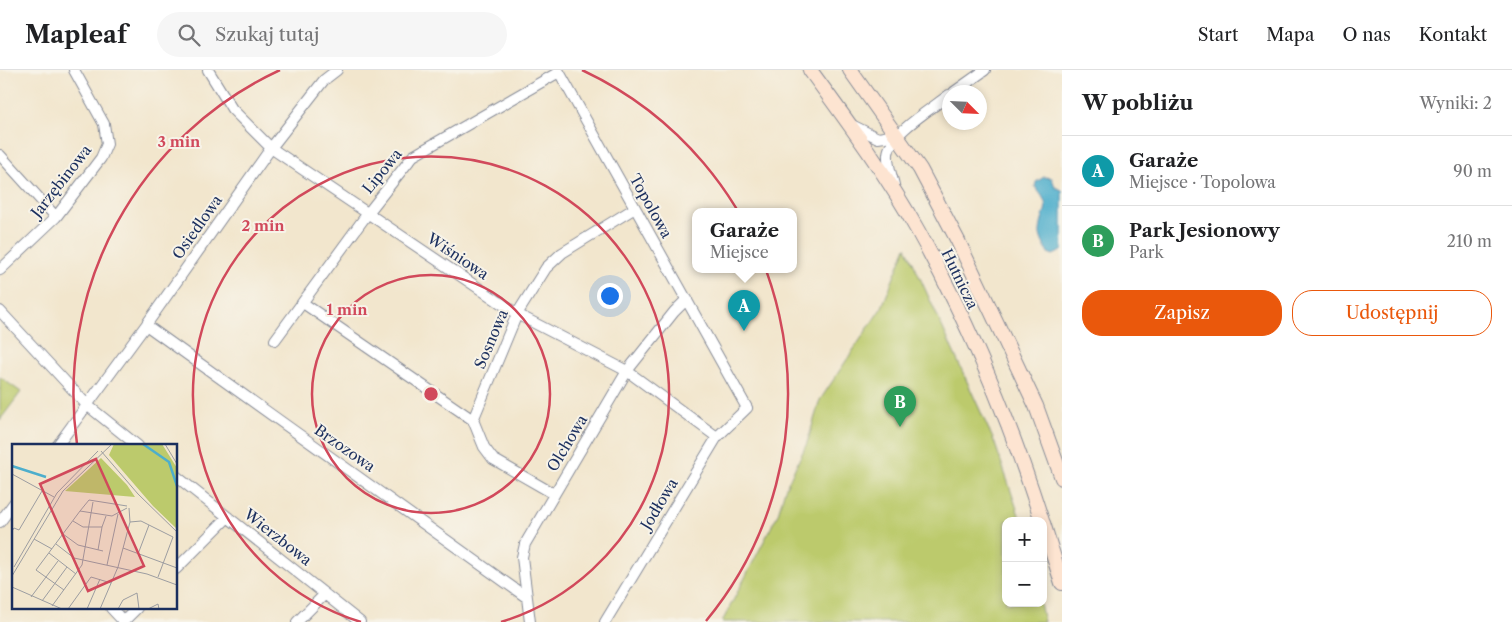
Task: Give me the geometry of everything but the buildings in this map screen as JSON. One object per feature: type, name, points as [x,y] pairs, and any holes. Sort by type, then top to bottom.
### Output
[{"type":"main road","name":"Hutnicza","points":[[810,70],[896,194],[922,239],[992,383],[1019,450],[1041,517]]},
{"type":"main road","name":"Hutnicza","points":[[850,70],[920,169],[958,241],[1036,406],[1062,478]]},
{"type":"main road","name":"Hutnicza","points":[[1047,535],[1062,583]]},
{"type":"street","name":"Jarzębinowa","points":[[0,270],[56,217],[101,158],[107,144],[104,124],[74,70]]},
{"type":"street","name":"Wiśniowa","points":[[208,70],[232,109],[271,148],[517,314],[627,371],[717,437]]},
{"type":"street","name":"Osiedlowa","points":[[58,444],[146,325],[271,148],[324,80],[337,70]]},
{"type":"street","points":[[964,85],[985,70]]},
{"type":"street","name":"Topolowa","points":[[559,71],[747,408]]},
{"type":"street","name":"Lipowa","points":[[274,340],[368,213],[413,156],[559,71]]},
{"type":"street","points":[[847,122],[878,138],[885,139],[897,135],[942,102]]},
{"type":"street","points":[[896,194],[888,157],[890,147],[897,135]]},
{"type":"street","points":[[0,154],[56,217]]},
{"type":"street","name":"Sosnowa","points":[[474,420],[517,314],[553,260],[635,208]]},
{"type":"street","name":"Olchowa","points":[[530,622],[526,597],[524,551],[554,494],[627,371],[674,312],[687,299]]},
{"type":"street","points":[[303,303],[474,420],[484,447],[493,459],[554,494]]},
{"type":"street","points":[[0,311],[87,405],[136,444]]},
{"type":"street","name":"Brzozowa","points":[[146,325],[526,597]]},
{"type":"street","name":"Jodłowa","points":[[605,622],[717,437],[747,408]]},
{"type":"street","name":"Wierzbowa","points":[[178,478],[360,622]]},
{"type":"street","points":[[0,522],[12,506]]},
{"type":"street","points":[[178,567],[228,517]]},
{"type":"street","points":[[297,622],[326,594]]},
{"type":"street","points":[[112,610],[123,622],[135,610]]},
{"type":"green space","points":[[906,247],[994,441],[1020,517],[1002,517],[1002,607],[1041,607],[1044,622],[722,622],[778,514],[785,489],[807,443],[820,400],[882,307]]},
{"type":"green space","points":[[0,377],[21,392],[0,420]]},
{"type":"water","points":[[1044,177],[1052,178],[1055,187],[1062,190],[1062,251],[1053,255],[1048,253],[1040,233],[1045,205],[1041,194],[1035,187],[1036,182]]},
{"type":"place","name":"Garaże","points":[[744,331]]},
{"type":"place","name":"Park Jesionowy","points":[[900,427]]}]
